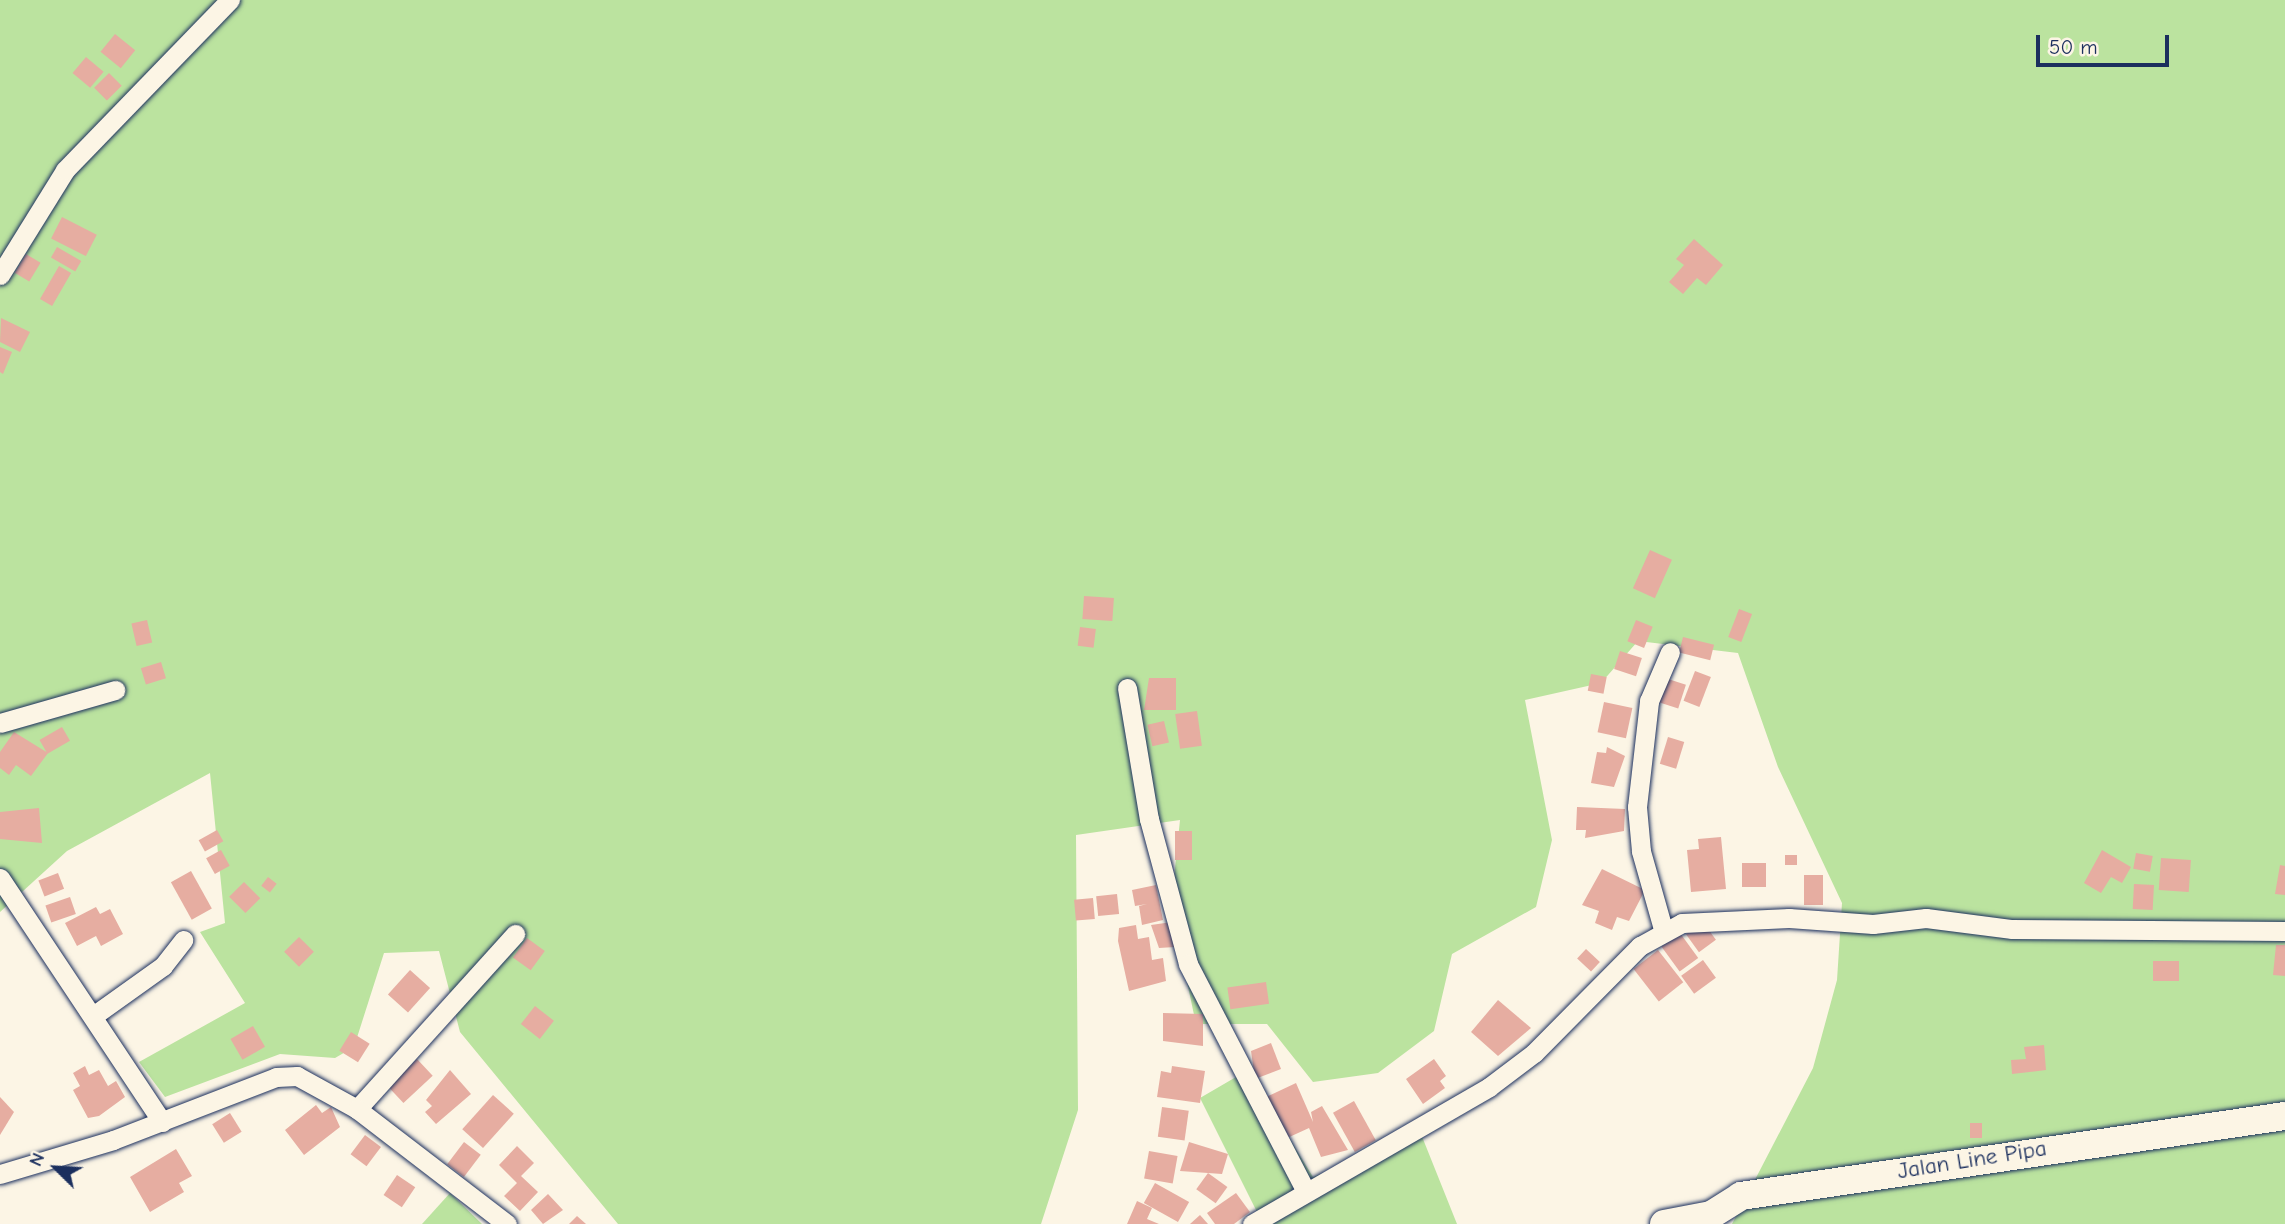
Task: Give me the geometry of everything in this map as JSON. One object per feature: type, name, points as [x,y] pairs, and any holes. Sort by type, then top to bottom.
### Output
[{"type":"main road","name":"Jalan Line Pipa","points":[[1664,1224],[1712,1219],[1741,1196],[2285,1116]]},
{"type":"street","points":[[0,275],[65,170],[230,0]]},
{"type":"street","points":[[1663,929],[1641,851],[1637,807],[1649,701],[1670,652]]},
{"type":"street","points":[[1127,688],[1149,819],[1188,964],[1305,1190]]},
{"type":"street","points":[[0,723],[115,690]]},
{"type":"street","points":[[0,878],[162,1122]]},
{"type":"street","points":[[1252,1224],[1305,1190],[1489,1087],[1534,1053],[1663,929],[1712,920],[1873,924],[1926,918],[2024,929],[2285,932]]},
{"type":"street","points":[[357,1110],[515,934]]},
{"type":"street","points":[[93,1016],[163,966],[183,940]]},
{"type":"street","points":[[0,1174],[162,1122],[286,1077],[308,1079],[357,1110],[507,1224]]},
{"type":"green space","points":[[0,0],[2285,0],[2285,1224],[1732,1224],[1813,1068],[1837,980],[1842,903],[1778,767],[1738,653],[1638,641],[1601,683],[1525,700],[1552,840],[1536,907],[1452,954],[1434,1031],[1378,1073],[1313,1082],[1267,1024],[1196,1024],[1171,907],[1180,820],[1076,835],[1078,1110],[1041,1224],[618,1224],[460,1032],[439,951],[384,953],[354,1047],[335,1058],[280,1054],[165,1097],[139,1062],[245,1003],[200,932],[225,923],[210,773],[67,851],[0,912]]},
{"type":"green space","points":[[1248,1070],[1313,1177],[1421,1134],[1457,1224],[1249,1224],[1259,1216],[1200,1098]]},
{"type":"green space","points":[[450,1193],[482,1224],[422,1224]]},
{"type":"building","points":[[115,34],[135,50],[121,68],[101,52]]},
{"type":"building","points":[[86,57],[104,72],[90,88],[73,73]]},
{"type":"building","points":[[109,73],[122,86],[107,101],[94,88]]},
{"type":"building","points":[[62,217],[97,235],[86,256],[51,238]]},
{"type":"building","points":[[1694,239],[1723,265],[1706,285],[1697,278],[1683,294],[1669,282],[1684,265],[1676,259]]},
{"type":"building","points":[[57,247],[81,261],[75,271],[51,257]]},
{"type":"building","points":[[26,254],[41,263],[29,282],[15,273]]},
{"type":"building","points":[[59,266],[71,273],[52,306],[40,299]]},
{"type":"building","points":[[1,318],[30,332],[20,352],[0,342]]},
{"type":"building","points":[[0,347],[12,352],[3,374],[0,372]]},
{"type":"building","points":[[1650,550],[1672,560],[1655,598],[1633,588]]},
{"type":"building","points":[[1084,596],[1114,598],[1112,621],[1082,619]]},
{"type":"building","points":[[1739,609],[1752,614],[1741,642],[1728,637]]},
{"type":"building","points":[[147,620],[152,642],[137,646],[131,624]]},
{"type":"building","points":[[1636,620],[1653,627],[1644,648],[1627,641]]},
{"type":"building","points":[[1080,627],[1096,629],[1094,648],[1078,646]]},
{"type":"building","points":[[1683,637],[1714,645],[1710,660],[1679,653]]},
{"type":"building","points":[[1620,651],[1642,658],[1636,676],[1614,669]]},
{"type":"building","points":[[161,662],[166,678],[146,684],[141,668]]},
{"type":"building","points":[[1695,671],[1711,677],[1699,707],[1684,701]]},
{"type":"building","points":[[1591,674],[1607,677],[1603,694],[1588,691]]},
{"type":"building","points":[[1149,678],[1176,678],[1176,710],[1144,710]]},
{"type":"building","points":[[1665,678],[1686,685],[1678,709],[1657,702]]},
{"type":"building","points":[[1604,702],[1632,708],[1626,738],[1598,732]]},
{"type":"building","points":[[1197,711],[1202,746],[1180,749],[1175,714]]},
{"type":"building","points":[[1164,721],[1169,742],[1152,746],[1147,725]]},
{"type":"building","points":[[62,727],[70,741],[47,754],[39,740]]},
{"type":"building","points":[[14,732],[48,753],[31,776],[16,765],[9,775],[0,768],[0,752]]},
{"type":"building","points":[[1668,737],[1684,742],[1676,769],[1660,764]]},
{"type":"building","points":[[1607,747],[1625,756],[1614,787],[1591,783],[1597,752],[1606,753]]},
{"type":"building","points":[[1577,807],[1625,809],[1624,831],[1585,838],[1586,830],[1576,830]]},
{"type":"building","points":[[39,808],[42,843],[0,839],[0,812]]},
{"type":"building","points":[[217,830],[223,841],[205,852],[199,840]]},
{"type":"building","points":[[1175,831],[1192,831],[1192,860],[1175,860]]},
{"type":"building","points":[[1721,837],[1726,889],[1691,892],[1687,850],[1699,849],[1698,839]]},
{"type":"building","points":[[221,850],[230,866],[215,874],[206,858]]},
{"type":"building","points":[[2102,850],[2131,867],[2122,883],[2111,877],[2101,893],[2084,883]]},
{"type":"building","points":[[2136,853],[2153,856],[2150,872],[2133,869]]},
{"type":"building","points":[[1785,855],[1797,855],[1797,865],[1785,865]]},
{"type":"building","points":[[2161,858],[2191,860],[2189,892],[2159,890]]},
{"type":"building","points":[[1742,863],[1766,863],[1766,887],[1742,887]]},
{"type":"building","points":[[2280,865],[2285,866],[2285,895],[2275,894]]},
{"type":"building","points":[[1602,869],[1645,890],[1629,921],[1617,917],[1612,930],[1595,923],[1599,911],[1582,905]]},
{"type":"building","points":[[191,871],[212,909],[192,920],[171,882]]},
{"type":"building","points":[[58,873],[64,889],[44,896],[38,881]]},
{"type":"building","points":[[1804,875],[1823,875],[1823,905],[1804,905]]},
{"type":"building","points":[[268,877],[277,884],[270,892],[261,886]]},
{"type":"building","points":[[244,882],[260,898],[245,913],[229,897]]},
{"type":"building","points":[[2134,884],[2154,885],[2153,910],[2133,909]]},
{"type":"building","points":[[1156,885],[1163,920],[1142,925],[1139,906],[1147,904],[1135,906],[1132,890]]},
{"type":"building","points":[[1117,894],[1119,914],[1098,916],[1096,896]]},
{"type":"building","points":[[70,897],[76,914],[51,922],[45,905]]},
{"type":"building","points":[[1093,898],[1095,919],[1076,921],[1074,900]]},
{"type":"building","points":[[96,907],[100,914],[110,909],[123,934],[101,946],[96,936],[77,946],[65,923]]},
{"type":"building","points":[[1172,922],[1175,947],[1159,948],[1151,925]]},
{"type":"building","points":[[1703,922],[1716,940],[1699,952],[1686,934]]},
{"type":"building","points":[[1136,925],[1138,939],[1149,937],[1152,960],[1163,958],[1166,981],[1129,991],[1118,941],[1119,928]]},
{"type":"building","points":[[1680,933],[1698,958],[1680,972],[1661,947]]},
{"type":"building","points":[[299,937],[314,952],[299,967],[284,952]]},
{"type":"building","points":[[527,938],[545,951],[531,970],[513,957]]},
{"type":"building","points":[[2276,945],[2285,945],[2285,976],[2273,975]]},
{"type":"building","points":[[1586,949],[1600,962],[1591,971],[1577,959]]},
{"type":"building","points":[[1658,950],[1683,982],[1659,1001],[1634,969]]},
{"type":"building","points":[[1703,960],[1716,978],[1694,994],[1681,976]]},
{"type":"building","points":[[2153,961],[2179,961],[2179,981],[2153,981]]},
{"type":"building","points":[[410,970],[430,988],[408,1013],[388,995]]},
{"type":"building","points":[[1266,982],[1269,1004],[1230,1009],[1227,987]]},
{"type":"building","points":[[1498,1000],[1531,1028],[1498,1056],[1471,1032]]},
{"type":"building","points":[[535,1006],[554,1021],[540,1039],[521,1024]]},
{"type":"building","points":[[1163,1013],[1203,1014],[1203,1046],[1163,1041]]},
{"type":"building","points":[[253,1026],[265,1047],[242,1060],[230,1039]]},
{"type":"building","points":[[351,1032],[370,1044],[358,1062],[339,1051]]},
{"type":"building","points":[[1271,1043],[1281,1069],[1255,1079],[1251,1051]]},
{"type":"building","points":[[2044,1045],[2046,1070],[2012,1074],[2011,1060],[2026,1059],[2024,1047]]},
{"type":"building","points":[[417,1059],[433,1076],[403,1103],[388,1086]]},
{"type":"building","points":[[1434,1059],[1446,1076],[1440,1081],[1445,1088],[1423,1104],[1406,1079]]},
{"type":"building","points":[[85,1066],[89,1075],[99,1070],[108,1086],[116,1081],[125,1097],[99,1116],[88,1118],[73,1090],[80,1086],[73,1073]]},
{"type":"building","points":[[1172,1066],[1205,1071],[1200,1103],[1157,1097],[1161,1071],[1171,1073]]},
{"type":"building","points":[[450,1070],[471,1094],[436,1124],[425,1112],[432,1106],[426,1100]]},
{"type":"building","points":[[1296,1083],[1313,1122],[1311,1112],[1322,1106],[1348,1150],[1321,1157],[1309,1128],[1285,1139],[1266,1097]]},
{"type":"building","points":[[493,1095],[514,1114],[483,1148],[462,1129]]},
{"type":"building","points":[[0,1097],[14,1112],[0,1135]]},
{"type":"building","points":[[1354,1101],[1376,1140],[1355,1152],[1333,1113]]},
{"type":"building","points":[[316,1105],[322,1113],[331,1107],[340,1127],[304,1155],[285,1130]]},
{"type":"building","points":[[1162,1107],[1189,1111],[1185,1140],[1158,1137]]},
{"type":"building","points":[[230,1113],[242,1132],[224,1143],[212,1124]]},
{"type":"building","points":[[1970,1123],[1982,1123],[1982,1138],[1970,1138]]},
{"type":"building","points":[[365,1135],[381,1147],[367,1166],[351,1154]]},
{"type":"building","points":[[464,1142],[481,1155],[464,1177],[447,1164]]},
{"type":"building","points":[[1189,1142],[1228,1154],[1222,1174],[1180,1171]]},
{"type":"building","points":[[517,1146],[534,1163],[521,1176],[538,1192],[520,1211],[504,1196],[517,1183],[499,1165]]},
{"type":"building","points":[[176,1149],[192,1176],[179,1183],[184,1192],[150,1212],[130,1177]]},
{"type":"building","points":[[1149,1151],[1178,1156],[1173,1184],[1144,1179]]},
{"type":"building","points":[[1208,1173],[1227,1187],[1216,1203],[1196,1189]]},
{"type":"building","points":[[397,1175],[415,1187],[402,1207],[384,1195]]},
{"type":"building","points":[[1155,1183],[1189,1202],[1178,1222],[1144,1203]]},
{"type":"building","points":[[1236,1193],[1250,1212],[1234,1224],[1215,1224],[1207,1213]]},
{"type":"building","points":[[548,1194],[563,1210],[543,1224],[531,1210]]},
{"type":"building","points":[[1137,1201],[1152,1208],[1147,1219],[1159,1224],[1127,1224]]},
{"type":"building","points":[[1200,1215],[1208,1224],[1190,1224]]},
{"type":"building","points":[[577,1216],[586,1224],[569,1224]]}]
